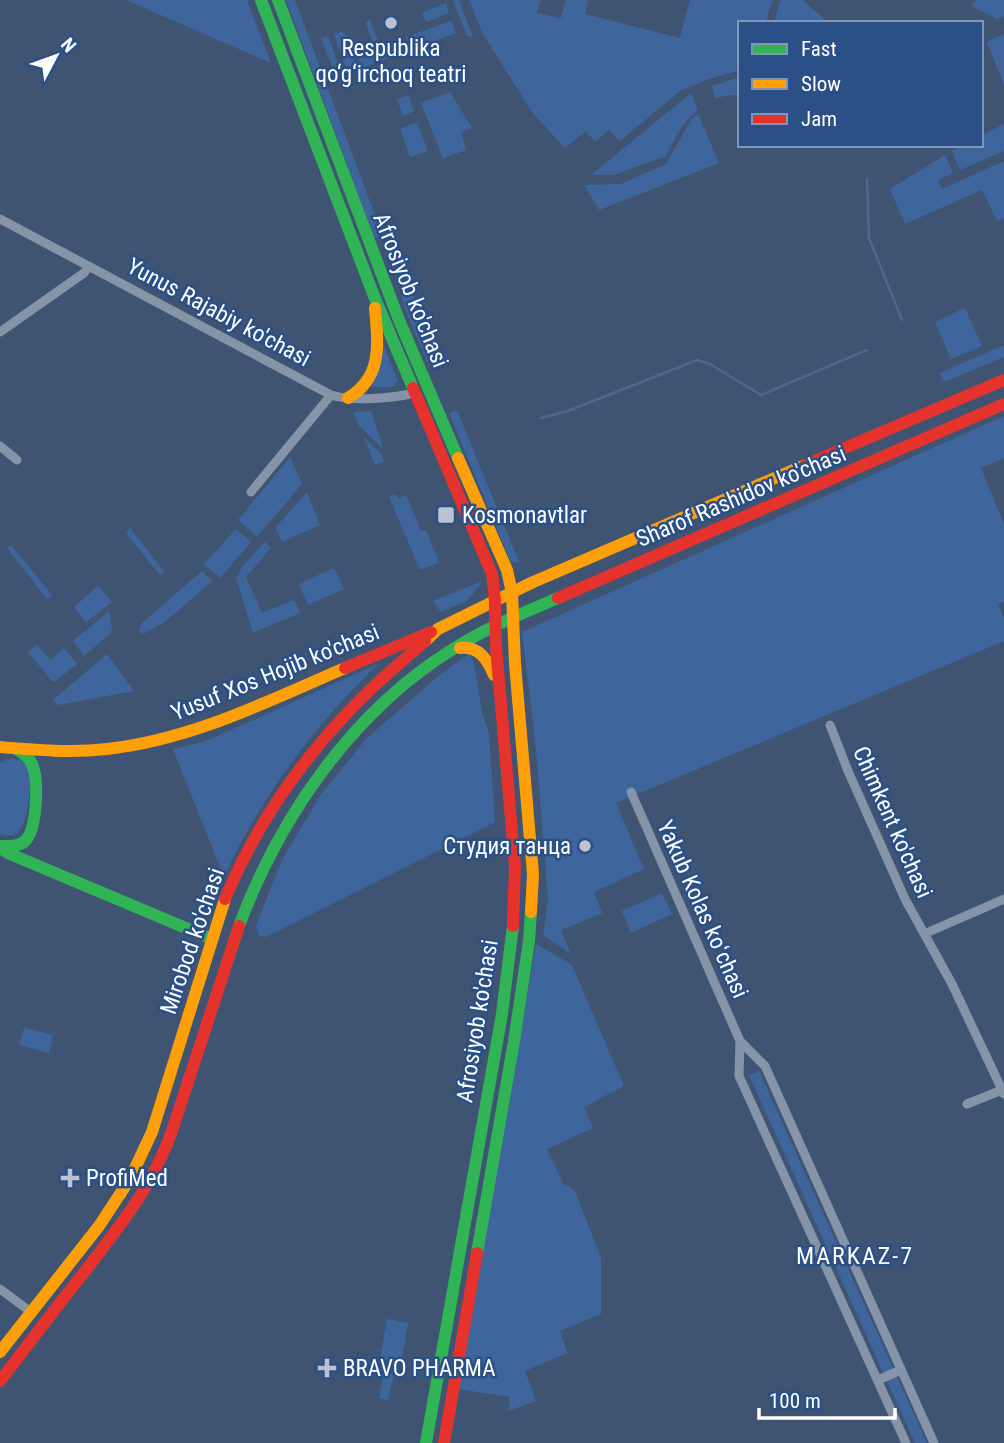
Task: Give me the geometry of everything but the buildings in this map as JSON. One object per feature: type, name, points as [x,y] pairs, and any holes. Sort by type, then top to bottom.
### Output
[{"type":"main road","name":"Afrosiyob ko'chasi","points":[[261,0],[374,296],[507,570],[512,593],[516,677],[532,850],[531,918],[516,1028],[443,1443]]},
{"type":"main road","name":"Afrosiyob ko'chasi","points":[[278,0],[377,264],[421,391],[492,574],[495,601],[515,866],[511,944],[502,1014],[426,1443]]},
{"type":"main road","points":[[348,398],[365,387],[374,369],[377,340],[374,296]]},
{"type":"main road","name":"Sharof Rashidov ko'chasi","points":[[495,601],[531,583],[1004,380]]},
{"type":"main road","name":"Sharof Rashidov ko'chasi","points":[[495,627],[1004,404]]},
{"type":"main road","points":[[507,570],[518,580],[531,583]]},
{"type":"main road","name":"Afrosiyob ko'chasi","points":[[492,574],[512,593],[541,606]]},
{"type":"main road","points":[[495,601],[513,619]]},
{"type":"main road","name":"Mirobod ko'chasi","points":[[0,1352],[111,1210],[137,1166],[152,1132],[225,899],[237,871],[292,780],[358,702],[438,629],[495,601]]},
{"type":"main road","name":"Mirobod ko'chasi","points":[[0,1381],[125,1220],[156,1171],[168,1144],[242,917],[263,867],[283,830],[337,755],[380,709],[413,678],[448,652],[495,627]]},
{"type":"main road","name":"Yusuf Xos Hojib ko'chasi","points":[[4,749],[68,752],[102,750],[191,731],[438,629]]},
{"type":"main road","points":[[448,652],[466,647],[479,650],[490,664],[500,694]]},
{"type":"main road","points":[[4,749],[23,753],[30,760],[36,774],[30,853],[38,864]]},
{"type":"main road","points":[[0,847],[19,844],[30,836]]},
{"type":"main road","points":[[0,847],[10,854],[232,946]]},
{"type":"street","name":"Yunus Rajabiy ko'chasi","points":[[0,219],[331,395],[348,398],[397,397],[421,391]]},
{"type":"street","points":[[0,332],[84,273],[89,266]]},
{"type":"street","points":[[251,492],[331,395]]},
{"type":"street","points":[[0,446],[17,460]]},
{"type":"street","name":"Chimkent ko'chasi","points":[[830,725],[888,863],[952,984],[1003,1092]]},
{"type":"street","name":"Yakub Kolas koʻchasi","points":[[631,792],[740,1041],[765,1066],[934,1443]]},
{"type":"street","name":"Chimkent ko'chasi","points":[[924,934],[1004,900]]},
{"type":"street","name":"Yakub Kolas koʻchasi","points":[[740,1041],[739,1076],[906,1443]]},
{"type":"street","points":[[967,1104],[1003,1092]]},
{"type":"street","points":[[0,1289],[31,1312]]},
{"type":"street","points":[[878,1380],[901,1370]]},
{"type":"shaded area","points":[[126,0],[247,0],[271,63]]},
{"type":"shaded area","points":[[286,0],[295,0],[382,234],[379,237],[374,237]]},
{"type":"shaded area","points":[[453,0],[459,0],[473,37],[467,36]]},
{"type":"shaded area","points":[[469,0],[540,0],[537,13],[561,18],[566,0],[588,0],[585,14],[680,38],[690,0],[772,0],[767,21],[738,21],[738,71],[680,91],[620,141],[609,130],[595,142],[586,131],[565,148],[532,112],[483,34]]},
{"type":"shaded area","points":[[780,0],[803,0],[826,21],[775,21]]},
{"type":"shaded area","points":[[976,0],[1004,0],[1004,16],[997,19],[972,6]]},
{"type":"shaded area","points":[[446,3],[449,13],[426,22],[422,13]]},
{"type":"shaded area","points":[[370,20],[380,46],[397,40],[402,53],[362,68],[357,55],[375,48],[365,22]]},
{"type":"shaded area","points":[[451,21],[456,33],[411,49],[406,37]]},
{"type":"shaded area","points":[[344,31],[358,68],[348,72],[334,34]]},
{"type":"shaded area","points":[[1004,34],[1004,85],[987,42]]},
{"type":"shaded area","points":[[328,36],[343,78],[337,80],[321,38]]},
{"type":"shaded area","points":[[738,78],[738,96],[715,98],[712,86]]},
{"type":"shaded area","points":[[450,92],[472,128],[461,132],[466,150],[443,158],[421,103]]},
{"type":"shaded area","points":[[691,93],[698,110],[683,125],[666,156],[614,175],[591,175]]},
{"type":"shaded area","points":[[408,95],[414,111],[403,116],[397,99]]},
{"type":"shaded area","points":[[698,114],[719,163],[599,210],[584,185],[621,184],[666,164],[691,120]]},
{"type":"shaded area","points":[[417,122],[428,151],[410,157],[400,129]]},
{"type":"shaded area","points":[[1004,124],[1004,151],[960,170],[952,151],[959,147],[983,147],[983,135]]},
{"type":"shaded area","points":[[945,155],[953,173],[938,180],[942,189],[1004,161],[1004,218],[997,221],[982,190],[905,224],[890,189]]},
{"type":"shaded area","points":[[400,249],[405,272],[434,351],[431,361],[427,362],[400,291],[397,263]]},
{"type":"shaded area","points":[[965,308],[982,346],[951,359],[935,322]]},
{"type":"shaded area","points":[[381,339],[398,381],[392,387],[372,387]]},
{"type":"shaded area","points":[[1004,345],[1004,357],[944,382],[940,373]]},
{"type":"shaded area","points":[[457,410],[519,562],[510,560],[449,413]]},
{"type":"shaded area","points":[[371,411],[382,448],[359,426],[353,412]]},
{"type":"shaded area","points":[[1004,416],[1004,458],[981,468],[1004,524],[1004,601],[998,604],[1004,619],[1004,641],[616,803],[644,869],[594,892],[602,913],[561,930],[571,954],[543,935],[548,899],[536,748],[522,632]]},
{"type":"shaded area","points":[[364,438],[382,455],[384,462],[375,465]]},
{"type":"shaded area","points":[[290,457],[302,484],[257,537],[238,520]]},
{"type":"shaded area","points":[[307,492],[320,525],[282,542],[277,526]]},
{"type":"shaded area","points":[[396,494],[398,499],[406,495],[421,531],[426,530],[439,562],[420,570],[389,497]]},
{"type":"shaded area","points":[[130,528],[164,571],[160,575],[126,533]]},
{"type":"shaded area","points":[[236,529],[251,542],[220,578],[204,564]]},
{"type":"shaded area","points":[[265,542],[271,548],[246,577],[262,613],[294,600],[300,613],[253,633],[236,578]]},
{"type":"shaded area","points":[[11,545],[52,595],[47,599],[7,548]]},
{"type":"shaded area","points":[[334,568],[344,589],[308,605],[299,584]]},
{"type":"shaded area","points":[[202,571],[212,581],[166,621],[141,633],[139,629],[142,623]]},
{"type":"shaded area","points":[[483,581],[468,600],[441,612],[433,601]]},
{"type":"shaded area","points":[[98,586],[112,602],[86,622],[74,607]]},
{"type":"shaded area","points":[[108,612],[112,632],[84,656],[73,641]]},
{"type":"shaded area","points":[[37,645],[50,660],[64,648],[77,664],[54,682],[28,652]]},
{"type":"shaded area","points":[[470,653],[489,734],[495,822],[266,937],[260,936],[257,923],[282,860],[320,796],[367,738],[436,678]]},
{"type":"shaded area","points":[[107,654],[134,691],[58,705],[53,700]]},
{"type":"shaded area","points":[[378,664],[311,737],[291,763],[255,818],[224,877],[173,749],[222,734]]},
{"type":"shaded area","points":[[7,759],[25,764],[30,780],[29,802],[24,822],[16,834],[10,836],[0,834],[0,763]]},
{"type":"shaded area","points":[[662,893],[672,914],[631,933],[622,911]]},
{"type":"shaded area","points":[[536,944],[572,965],[624,1086],[584,1107],[593,1128],[547,1149],[563,1183],[575,1191],[601,1258],[601,1314],[560,1331],[567,1353],[525,1371],[536,1401],[508,1411],[510,1397],[458,1389]]},
{"type":"shaded area","points":[[24,1028],[53,1035],[49,1053],[19,1045]]},
{"type":"shaded area","points":[[759,1071],[927,1443],[915,1443],[749,1075]]},
{"type":"shaded area","points":[[387,1319],[408,1323],[401,1363],[380,1359]]},
{"type":"shaded area","points":[[384,1372],[394,1374],[388,1400],[379,1398]]},
{"type":"waterway","points":[[867,179],[869,238],[902,320]]},
{"type":"waterway","points":[[541,418],[568,411],[697,360],[710,364],[761,395],[867,350]]},
{"type":"traffic: fast","points":[[261,0],[374,296],[413,388]]},
{"type":"traffic: fast","points":[[278,0],[399,320],[458,458]]},
{"type":"traffic: fast","points":[[239,926],[256,885],[298,806],[352,735],[383,703],[417,674],[466,641],[558,598]]},
{"type":"traffic: fast","points":[[0,846],[14,846],[24,842],[30,834],[35,815],[36,791],[32,764],[16,749]]},
{"type":"traffic: fast","points":[[0,848],[212,939]]},
{"type":"traffic: fast","points":[[477,1253],[514,1041],[531,912]]},
{"type":"traffic: fast","points":[[426,1443],[502,1014],[513,926]]},
{"type":"traffic: slow","points":[[348,398],[359,390],[373,370],[377,347],[375,308]]},
{"type":"traffic: slow","points":[[458,458],[507,570],[512,593],[515,664],[533,874],[531,912]]},
{"type":"traffic: slow","points":[[425,641],[438,629],[531,583],[805,465]]},
{"type":"traffic: slow","points":[[460,648],[477,651],[494,675]]},
{"type":"traffic: slow","points":[[0,747],[80,751],[107,749],[169,737],[229,718],[345,668]]},
{"type":"traffic: slow","points":[[0,1352],[99,1226],[130,1179],[152,1132],[225,899]]},
{"type":"traffic: jam","points":[[805,465],[1004,380]]},
{"type":"traffic: jam","points":[[413,388],[492,574],[515,866],[513,926]]},
{"type":"traffic: jam","points":[[558,598],[1004,404]]},
{"type":"traffic: jam","points":[[345,668],[431,632]]},
{"type":"traffic: jam","points":[[225,899],[252,843],[303,765],[343,717],[425,641]]},
{"type":"traffic: jam","points":[[0,1381],[121,1224],[155,1171],[172,1131],[239,926]]},
{"type":"traffic: jam","points":[[444,1443],[477,1253]]},
{"type":"place","name":"Respublika qo‘g‘irchoq teatri","points":[[391,23]]},
{"type":"place","name":"Kosmonavtlar","points":[[446,515]]},
{"type":"place","name":"Студия танца","points":[[585,846]]},
{"type":"place","name":"ProfiMed","points":[[70,1178]]},
{"type":"place","name":"BRAVO PHARMA","points":[[327,1368]]},
{"type":"district","name":"MARKAZ-7","points":[[855,1256]]}]
